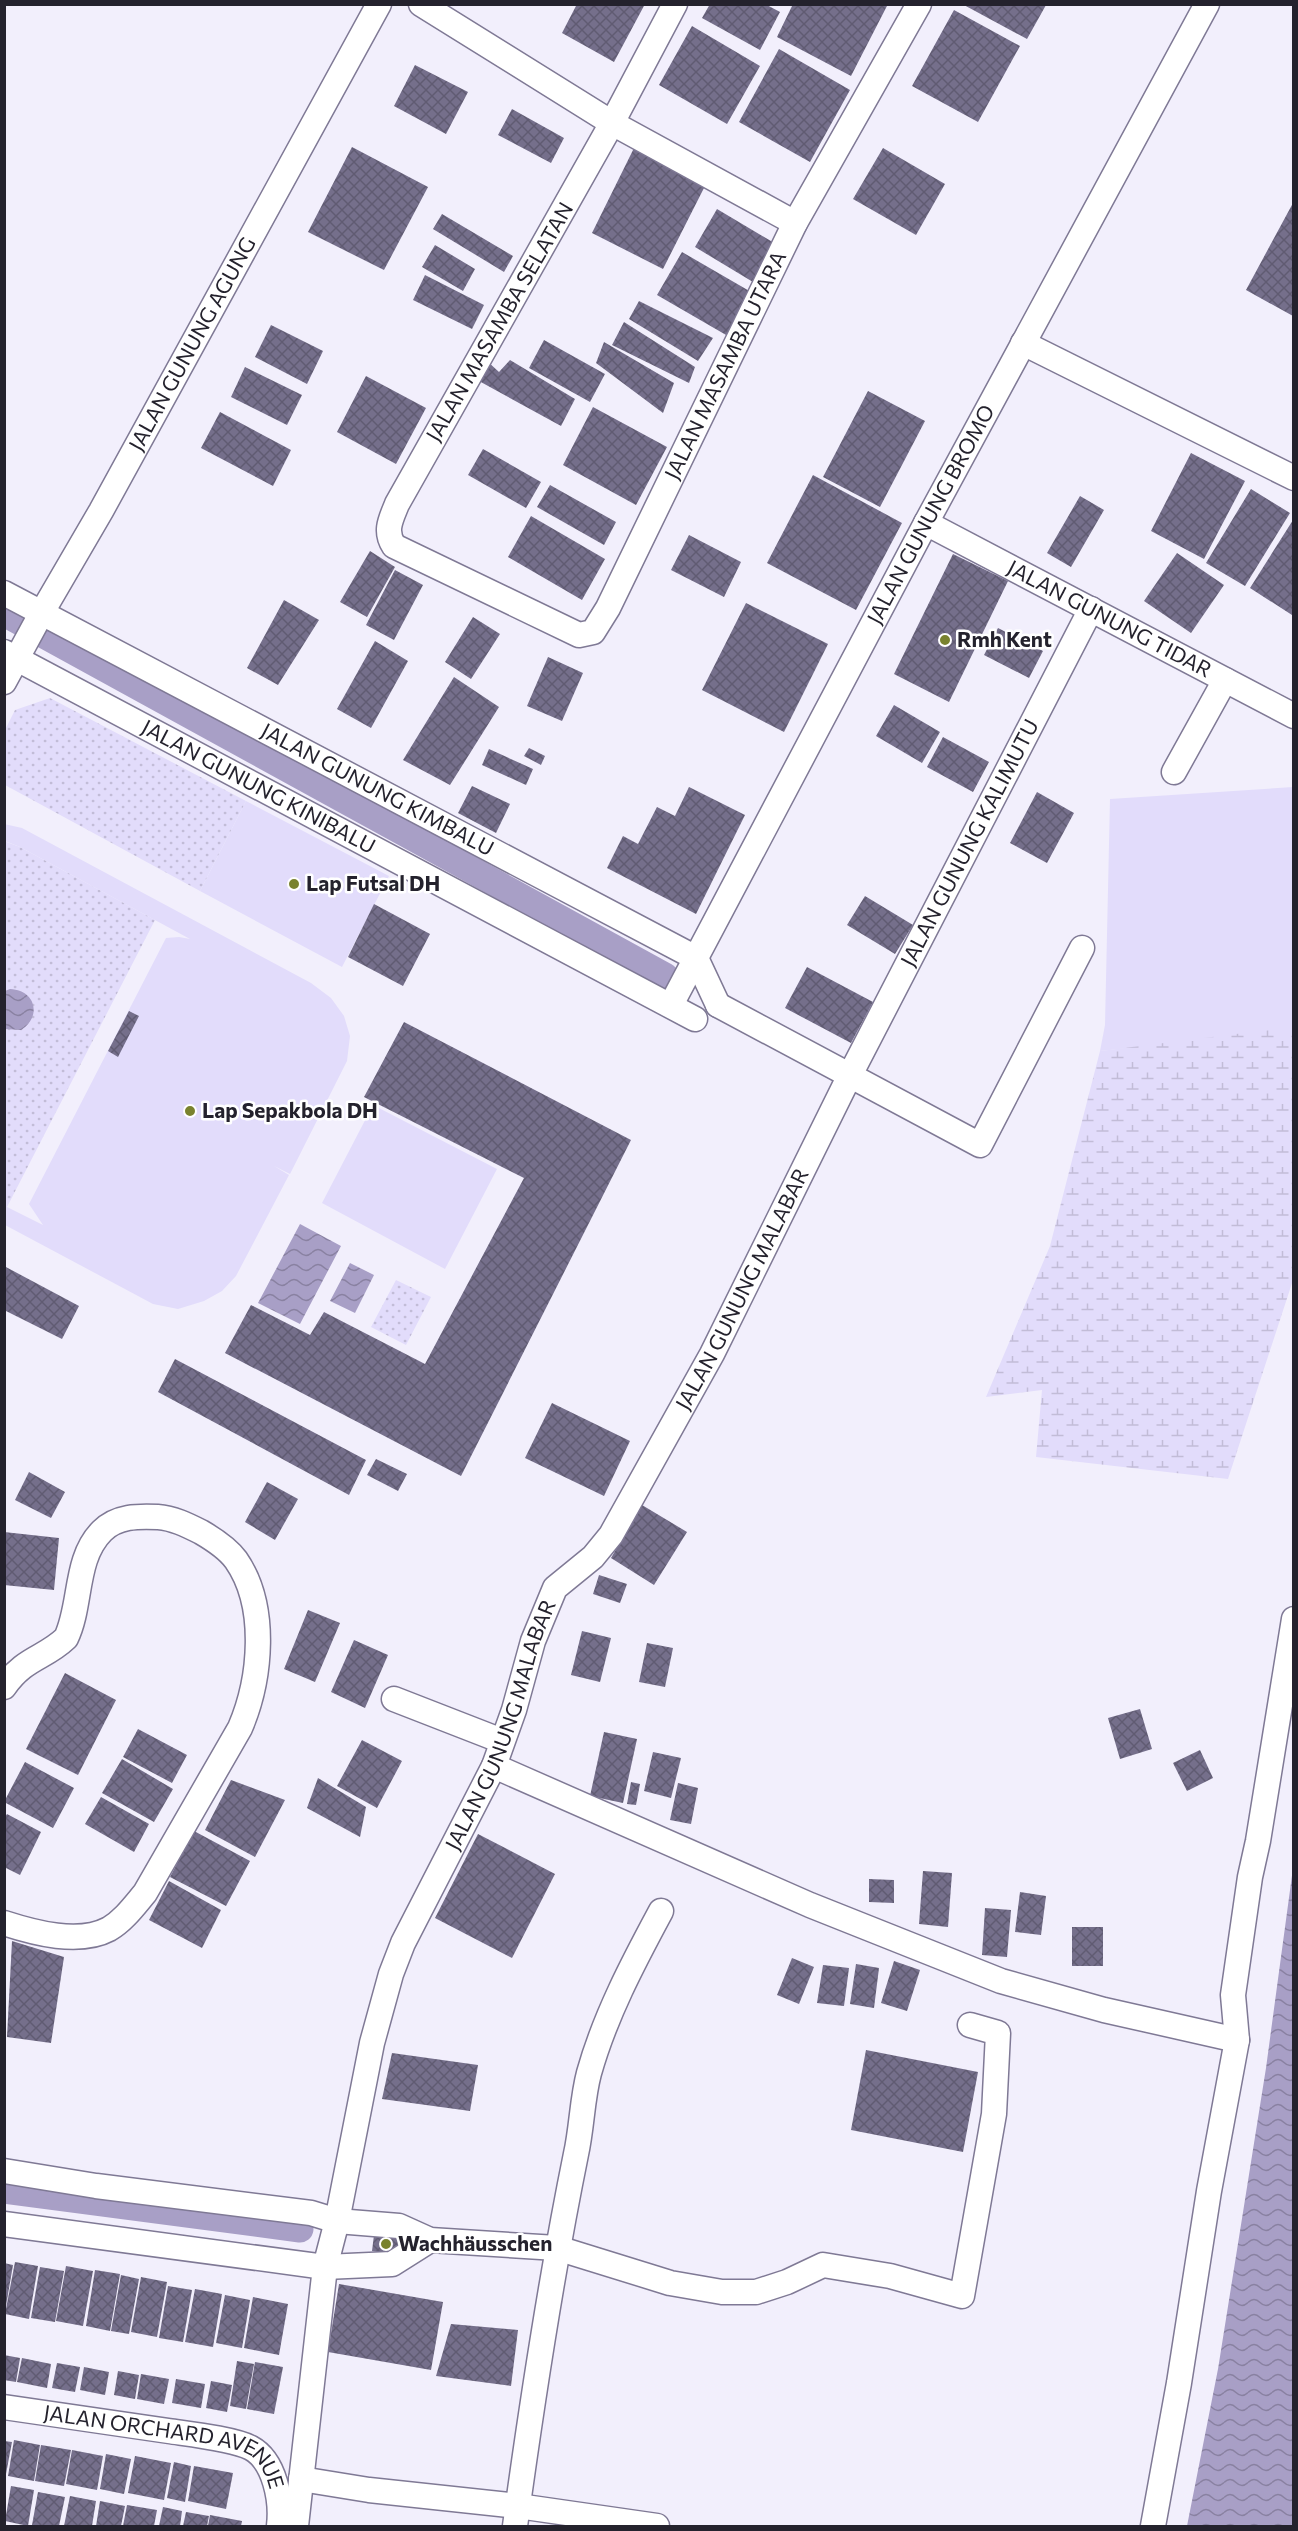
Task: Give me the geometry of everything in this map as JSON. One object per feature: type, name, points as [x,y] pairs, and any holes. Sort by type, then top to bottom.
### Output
[{"type":"street","name":"JALAN GUNUNG AGUNG","points":[[4,682],[14,655],[40,617],[101,511],[379,4]]},
{"type":"street","points":[[421,4],[612,123],[795,223]]},
{"type":"street","name":"JALAN MASAMBA SELATAN","points":[[491,593],[394,546],[388,534],[389,524],[397,504],[612,123],[675,4]]},
{"type":"street","name":"JALAN MASAMBA UTARA","points":[[491,593],[571,632],[579,635],[593,632],[608,608],[795,223],[919,4]]},
{"type":"street","name":"JALAN GUNUNG BROMO","points":[[671,1005],[926,523],[1207,4]]},
{"type":"street","points":[[1023,343],[1293,478]]},
{"type":"street","name":"JALAN GUNUNG TIDAR","points":[[926,523],[1293,716]]},
{"type":"street","name":"JALAN GUNUNG KIMBALU","points":[[4,593],[40,617],[696,958]]},
{"type":"street","name":"JALAN GUNUNG KALIMUTU","points":[[849,1077],[1091,609]]},
{"type":"street","name":"JALAN GUNUNG KINIBALU","points":[[14,655],[695,1019]]},
{"type":"street","points":[[1174,772],[1225,680]]},
{"type":"street","points":[[696,958],[718,1005],[980,1145],[1082,948]]},
{"type":"street","points":[[695,1019],[696,958]]},
{"type":"street","points":[[695,1019],[718,1005]]},
{"type":"street","name":"JALAN GUNUNG MALABAR","points":[[296,2526],[325,2267],[337,2221],[372,2043],[390,1974],[403,1942],[494,1766],[514,1710],[533,1641],[555,1588],[566,1577],[582,1568],[602,1548],[637,1491],[712,1354],[849,1077]]},
{"type":"street","points":[[4,1687],[14,1672],[66,1638],[72,1622],[80,1578],[91,1547],[102,1530],[117,1521],[135,1515],[167,1518],[191,1527],[210,1537],[235,1558],[245,1575],[256,1617],[258,1644],[252,1693],[240,1728],[145,1893],[128,1914],[110,1928],[93,1935],[49,1934],[4,1923]]},
{"type":"street","points":[[1153,2526],[1179,2383],[1210,2181],[1237,2040],[1233,1995],[1250,1877],[1258,1841],[1293,1619]]},
{"type":"street","points":[[394,1699],[502,1741]]},
{"type":"street","points":[[494,1766],[810,1905],[1001,1981],[1104,2010],[1237,2040]]},
{"type":"street","points":[[517,2516],[557,2248],[580,2135],[589,2074],[608,2019],[633,1964],[662,1911]]},
{"type":"street","points":[[4,2171],[96,2186],[311,2213],[337,2221],[399,2226],[430,2240],[557,2248],[670,2283],[722,2292],[756,2292],[788,2282],[823,2265],[890,2276],[962,2296],[994,2114],[998,2033],[970,2025]]},
{"type":"street","points":[[4,2224],[325,2267],[392,2264],[430,2240]]},
{"type":"street","name":"JALAN ORCHARD AVENUE","points":[[4,2407],[206,2436],[251,2448],[264,2461],[275,2481],[279,2501],[279,2526]]},
{"type":"street","points":[[300,2479],[517,2516],[657,2526]]},
{"type":"green space","points":[[50,698],[246,801],[200,891],[5,785],[5,730],[15,710]]},
{"type":"green space","points":[[1293,787],[1293,1031],[1100,1051],[1105,1025],[1110,799]]},
{"type":"green space","name":"Lap Futsal DH","points":[[246,801],[389,876],[342,967],[200,891]]},
{"type":"green space","name":"Lap Sepakbola DH","points":[[4,824],[22,828],[311,983],[331,998],[344,1016],[350,1036],[347,1061],[290,1174],[274,1166],[289,1175],[236,1276],[222,1291],[204,1301],[178,1309],[153,1304],[5,1225],[5,1206],[43,1225],[29,1204],[166,938],[190,939],[5,841]]},
{"type":"green space","points":[[4,841],[20,847],[155,920],[7,1207],[4,1206]]},
{"type":"green space","points":[[1293,1027],[1293,1280],[1228,1479],[1036,1457],[1042,1390],[986,1397],[1050,1246],[1100,1051]]},
{"type":"green space","points":[[373,1105],[497,1169],[445,1269],[322,1203]]},
{"type":"green space","points":[[396,1280],[431,1297],[406,1345],[371,1327]]},
{"type":"water","points":[[10,989],[26,994],[33,1005],[32,1018],[21,1030],[5,1029],[5,991]]},
{"type":"water","points":[[300,1224],[341,1246],[300,1324],[258,1303]]},
{"type":"water","points":[[350,1263],[374,1275],[355,1313],[330,1301]]},
{"type":"water","points":[[1293,1868],[1293,2526],[1187,2526],[1218,2369],[1266,2068]]},
{"type":"building","points":[[577,4],[645,4],[614,62],[562,33]]},
{"type":"building","points":[[710,4],[765,4],[780,12],[760,50],[702,18]]},
{"type":"building","points":[[793,4],[888,4],[851,76],[777,37]]},
{"type":"building","points":[[964,5],[1046,5],[1027,39]]},
{"type":"building","points":[[954,10],[1020,46],[978,122],[912,86]]},
{"type":"building","points":[[692,26],[760,66],[727,124],[659,85]]},
{"type":"building","points":[[779,49],[850,90],[810,162],[739,122]]},
{"type":"building","points":[[415,65],[468,92],[446,134],[394,106]]},
{"type":"building","points":[[512,109],[564,138],[551,163],[498,135]]},
{"type":"building","points":[[352,147],[428,187],[384,270],[308,232]]},
{"type":"building","points":[[634,148],[706,184],[663,269],[592,233]]},
{"type":"building","points":[[883,148],[945,184],[916,235],[853,199]]},
{"type":"building","points":[[1293,203],[1293,316],[1246,290]]},
{"type":"building","points":[[717,209],[776,244],[753,282],[695,247]]},
{"type":"building","points":[[442,214],[513,256],[504,272],[433,229]]},
{"type":"building","points":[[435,245],[475,269],[463,291],[422,267]]},
{"type":"building","points":[[682,252],[758,296],[733,339],[657,295]]},
{"type":"building","points":[[425,275],[484,305],[472,329],[413,300]]},
{"type":"building","points":[[639,301],[713,338],[698,361],[629,319]]},
{"type":"building","points":[[624,322],[695,367],[689,383],[612,345]]},
{"type":"building","points":[[271,325],[323,351],[307,384],[255,357]]},
{"type":"building","points":[[544,340],[605,374],[590,402],[529,368]]},
{"type":"building","points":[[604,342],[674,383],[663,413],[596,363]]},
{"type":"building","points":[[486,360],[499,372],[510,360],[575,399],[561,426],[479,381]]},
{"type":"building","points":[[245,367],[302,395],[287,425],[231,397]]},
{"type":"building","points":[[366,376],[426,408],[396,464],[337,432]]},
{"type":"building","points":[[868,391],[925,421],[880,507],[823,477]]},
{"type":"building","points":[[593,407],[667,447],[636,505],[563,465]]},
{"type":"building","points":[[220,412],[291,450],[273,486],[201,448]]},
{"type":"building","points":[[483,449],[541,482],[526,508],[468,475]]},
{"type":"building","points":[[1191,453],[1245,481],[1204,559],[1151,531]]},
{"type":"building","points":[[813,475],[902,523],[856,610],[767,563]]},
{"type":"building","points":[[550,485],[616,522],[604,545],[537,507]]},
{"type":"building","points":[[1251,489],[1290,513],[1245,586],[1206,563]]},
{"type":"building","points":[[1080,496],[1104,510],[1071,567],[1047,553]]},
{"type":"building","points":[[531,516],[605,559],[582,600],[508,557]]},
{"type":"building","points":[[1293,520],[1293,614],[1292,615],[1250,588]]},
{"type":"building","points":[[689,535],[741,562],[724,597],[671,570]]},
{"type":"building","points":[[370,551],[395,567],[367,617],[340,602]]},
{"type":"building","points":[[1177,553],[1224,585],[1191,633],[1144,601]]},
{"type":"building","points":[[953,554],[1008,581],[949,702],[894,674]]},
{"type":"building","points":[[395,570],[423,585],[394,640],[366,625]]},
{"type":"building","points":[[284,600],[319,620],[278,685],[247,668]]},
{"type":"building","points":[[746,603],[828,644],[784,732],[702,690]]},
{"type":"building","points":[[473,617],[500,634],[471,679],[445,662]]},
{"type":"building","points":[[998,628],[1043,651],[1029,678],[984,655]]},
{"type":"building","points":[[375,641],[408,661],[371,728],[337,709]]},
{"type":"building","points":[[548,657],[583,673],[562,721],[527,706]]},
{"type":"building","points":[[454,677],[499,707],[450,785],[403,760]]},
{"type":"building","points":[[894,705],[940,732],[922,763],[876,736]]},
{"type":"building","points":[[943,737],[989,762],[973,792],[927,767]]},
{"type":"building","points":[[529,748],[545,756],[541,765],[524,756]]},
{"type":"building","points":[[489,749],[533,769],[526,785],[482,765]]},
{"type":"building","points":[[472,786],[510,804],[496,833],[458,813]]},
{"type":"building","points":[[689,787],[745,815],[696,914],[607,868],[623,836],[638,844],[657,807],[675,816]]},
{"type":"building","points":[[1037,792],[1074,813],[1047,863],[1010,843]]},
{"type":"building","points":[[865,896],[913,925],[895,954],[847,925]]},
{"type":"building","points":[[374,904],[430,934],[403,986],[348,957]]},
{"type":"building","points":[[807,967],[873,1002],[851,1043],[785,1008]]},
{"type":"building","points":[[129,1011],[139,1016],[118,1057],[108,1051]]},
{"type":"building","points":[[404,1022],[631,1140],[461,1476],[225,1353],[251,1305],[310,1335],[324,1312],[425,1364],[524,1178],[364,1097]]},
{"type":"building","points":[[4,1266],[79,1306],[62,1339],[4,1310]]},
{"type":"building","points":[[175,1359],[366,1460],[349,1495],[158,1392]]},
{"type":"building","points":[[552,1403],[630,1441],[604,1496],[525,1458]]},
{"type":"building","points":[[376,1459],[407,1474],[398,1491],[367,1475]]},
{"type":"building","points":[[29,1472],[65,1492],[51,1518],[15,1500]]},
{"type":"building","points":[[267,1482],[298,1499],[275,1540],[245,1522]]},
{"type":"building","points":[[642,1505],[687,1532],[654,1585],[611,1558]]},
{"type":"building","points":[[4,1532],[59,1538],[54,1590],[4,1585]]},
{"type":"building","points":[[599,1575],[627,1584],[620,1603],[593,1594]]},
{"type":"building","points":[[308,1610],[340,1623],[315,1682],[284,1669]]},
{"type":"building","points":[[582,1631],[611,1638],[600,1682],[571,1675]]},
{"type":"building","points":[[354,1640],[388,1655],[365,1708],[331,1692]]},
{"type":"building","points":[[647,1643],[673,1648],[665,1687],[639,1682]]},
{"type":"building","points":[[65,1673],[116,1700],[78,1775],[26,1749]]},
{"type":"building","points":[[1140,1709],[1152,1749],[1120,1759],[1108,1718]]},
{"type":"building","points":[[138,1729],[187,1755],[172,1783],[123,1757]]},
{"type":"building","points":[[604,1732],[637,1739],[623,1803],[590,1796]]},
{"type":"building","points":[[362,1740],[402,1761],[377,1808],[337,1786]]},
{"type":"building","points":[[1200,1750],[1213,1778],[1187,1791],[1173,1763]]},
{"type":"building","points":[[653,1752],[681,1758],[671,1798],[644,1791]]},
{"type":"building","points":[[122,1759],[173,1789],[154,1822],[102,1793]]},
{"type":"building","points":[[25,1762],[74,1788],[53,1828],[4,1802]]},
{"type":"building","points":[[318,1778],[366,1807],[360,1837],[307,1808]]},
{"type":"building","points":[[231,1780],[285,1800],[255,1857],[205,1830]]},
{"type":"building","points":[[631,1782],[640,1784],[636,1805],[627,1804]]},
{"type":"building","points":[[678,1783],[698,1788],[691,1824],[670,1820]]},
{"type":"building","points":[[101,1797],[149,1824],[134,1852],[85,1824]]},
{"type":"building","points":[[7,1814],[41,1832],[20,1875],[4,1867],[4,1818]]},
{"type":"building","points":[[194,1831],[250,1861],[226,1906],[170,1877]]},
{"type":"building","points":[[478,1834],[555,1874],[512,1958],[435,1918]]},
{"type":"building","points":[[923,1871],[952,1873],[948,1927],[919,1924]]},
{"type":"building","points":[[869,1879],[894,1880],[894,1903],[869,1902]]},
{"type":"building","points":[[169,1881],[221,1910],[202,1948],[149,1920]]},
{"type":"building","points":[[1020,1892],[1046,1896],[1041,1935],[1015,1932]]},
{"type":"building","points":[[985,1908],[1011,1910],[1007,1957],[982,1955]]},
{"type":"building","points":[[1072,1927],[1103,1927],[1103,1966],[1072,1966]]},
{"type":"building","points":[[12,1941],[64,1957],[51,2043],[7,2037]]},
{"type":"building","points":[[792,1958],[814,1967],[799,2004],[777,1995]]},
{"type":"building","points":[[894,1961],[920,1970],[907,2011],[881,2003]]},
{"type":"building","points":[[856,1964],[879,1968],[874,2008],[850,2004]]},
{"type":"building","points":[[823,1965],[849,1968],[844,2006],[817,2003]]},
{"type":"building","points":[[866,2050],[978,2072],[963,2152],[851,2130]]},
{"type":"building","points":[[392,2053],[478,2065],[470,2111],[382,2099]]},
{"type":"building","name":"Wachhäusschen","points":[[374,2235],[400,2237],[399,2255],[372,2251]]},
{"type":"building","points":[[15,2262],[38,2266],[29,2319],[5,2314]]},
{"type":"building","points":[[4,2263],[13,2265],[6,2306],[4,2306]]},
{"type":"building","points":[[66,2266],[93,2271],[83,2326],[56,2321]]},
{"type":"building","points":[[40,2267],[64,2271],[55,2322],[31,2318]]},
{"type":"building","points":[[95,2270],[120,2274],[110,2331],[86,2326]]},
{"type":"building","points":[[121,2275],[139,2279],[129,2334],[111,2331]]},
{"type":"building","points":[[141,2277],[167,2282],[157,2337],[131,2332]]},
{"type":"building","points":[[339,2284],[443,2302],[431,2370],[328,2352]]},
{"type":"building","points":[[168,2286],[192,2290],[183,2342],[159,2338]]},
{"type":"building","points":[[195,2289],[222,2294],[213,2347],[185,2342]]},
{"type":"building","points":[[225,2295],[250,2300],[242,2348],[216,2343]]},
{"type":"building","points":[[253,2297],[288,2304],[279,2355],[244,2348]]},
{"type":"building","points":[[451,2324],[518,2330],[511,2386],[436,2376]]},
{"type":"building","points":[[4,2355],[20,2358],[16,2382],[4,2380]]},
{"type":"building","points":[[22,2358],[51,2364],[47,2388],[17,2382]]},
{"type":"building","points":[[237,2361],[254,2364],[246,2409],[230,2406]]},
{"type":"building","points":[[255,2362],[283,2367],[274,2414],[247,2409]]},
{"type":"building","points":[[57,2363],[80,2367],[75,2392],[52,2388]]},
{"type":"building","points":[[84,2367],[109,2372],[105,2395],[80,2390]]},
{"type":"building","points":[[118,2371],[139,2375],[135,2399],[114,2395]]},
{"type":"building","points":[[141,2374],[169,2379],[164,2404],[137,2399]]},
{"type":"building","points":[[176,2379],[205,2384],[201,2408],[172,2403]]},
{"type":"building","points":[[211,2381],[232,2385],[227,2412],[206,2408]]},
{"type":"building","points":[[14,2440],[40,2445],[34,2481],[8,2476]]},
{"type":"building","points":[[4,2441],[12,2442],[6,2474],[4,2474]]},
{"type":"building","points":[[41,2445],[71,2450],[64,2486],[35,2481]]},
{"type":"building","points":[[72,2450],[103,2456],[97,2490],[66,2484]]},
{"type":"building","points":[[106,2454],[131,2459],[124,2494],[100,2489]]},
{"type":"building","points":[[135,2456],[171,2463],[164,2500],[128,2493]]},
{"type":"building","points":[[174,2462],[191,2466],[185,2502],[167,2498]]},
{"type":"building","points":[[194,2466],[233,2473],[226,2509],[188,2501]]},
{"type":"building","points":[[11,2486],[34,2490],[28,2526],[5,2521]]},
{"type":"building","points":[[38,2492],[65,2497],[59,2526],[32,2525]]},
{"type":"building","points":[[70,2496],[96,2501],[92,2526],[64,2526]]},
{"type":"building","points":[[100,2501],[125,2506],[121,2526],[96,2526]]},
{"type":"building","points":[[127,2505],[157,2510],[154,2526],[123,2526]]},
{"type":"building","points":[[163,2507],[182,2511],[180,2526],[159,2526]]},
{"type":"building","points":[[186,2512],[209,2516],[207,2526],[183,2526]]},
{"type":"building","points":[[210,2515],[242,2521],[241,2526],[208,2526]]},
{"type":"waterway","points":[[4,613],[665,976]]},
{"type":"waterway","points":[[4,2190],[300,2229]]},
{"type":"place","name":"Rmh Kent","points":[[945,640]]},
{"type":"place","name":"Lap Futsal DH","points":[[294,884]]},
{"type":"place","name":"Lap Sepakbola DH","points":[[190,1111]]},
{"type":"place","name":"Wachhäusschen","points":[[386,2244]]}]
